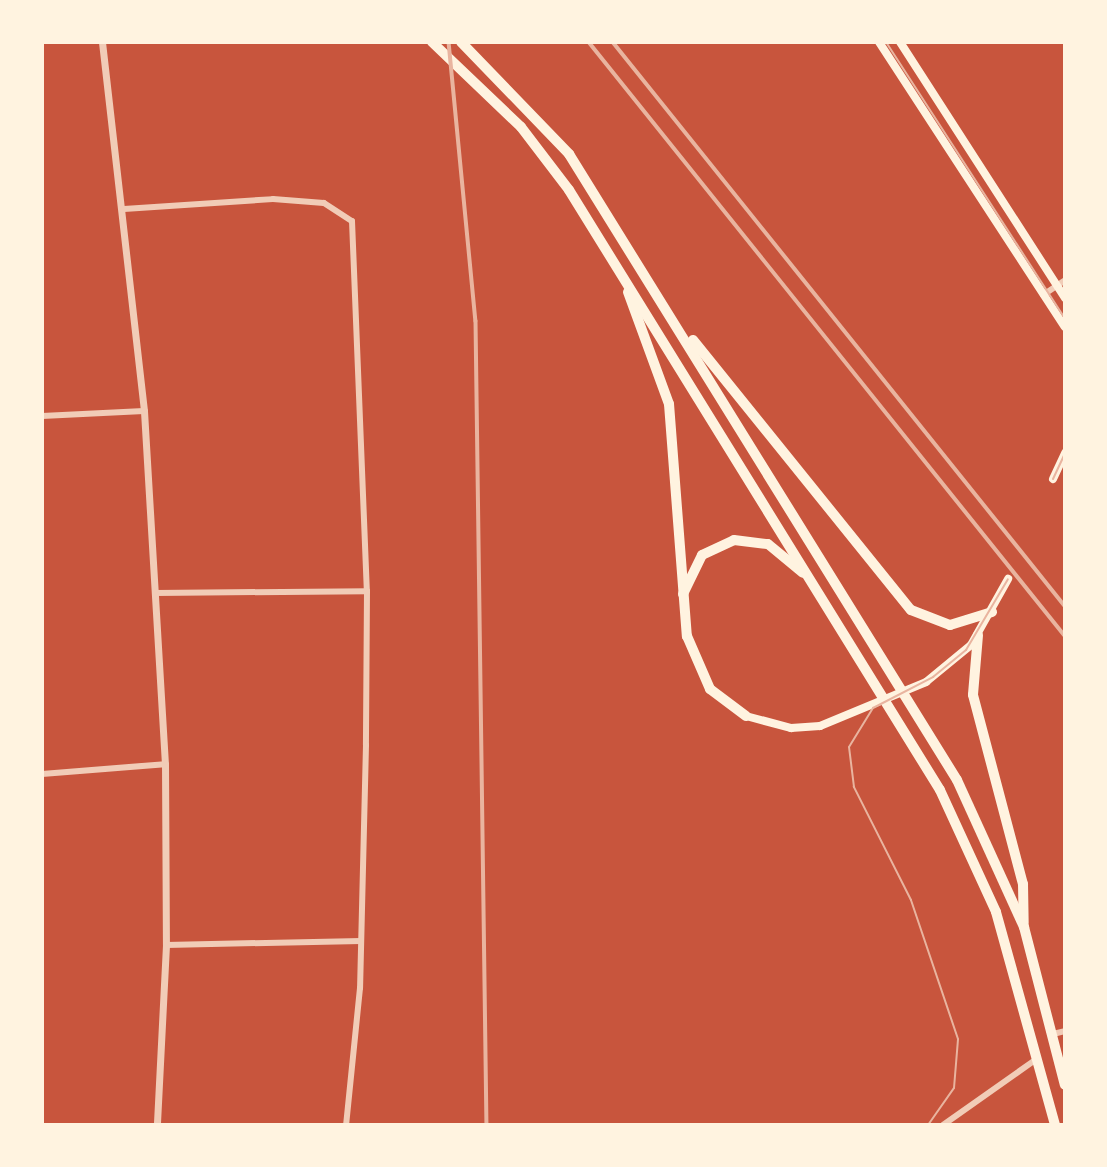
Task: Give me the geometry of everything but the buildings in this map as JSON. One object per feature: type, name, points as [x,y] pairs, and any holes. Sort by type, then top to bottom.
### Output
[{"type":"main road","points":[[432,42],[521,127],[607,247],[814,583],[971,851],[1020,982],[1055,1125]]},
{"type":"main road","points":[[461,42],[569,154],[676,321],[914,709],[989,842],[1024,927],[1065,1085]]},
{"type":"main road","points":[[879,42],[1065,327]]},
{"type":"main road","points":[[900,42],[1065,298]]},
{"type":"main road","points":[[607,247],[648,333],[669,404],[681,601],[687,636],[710,689],[746,716],[790,728],[842,720],[933,677],[978,635],[1008,579]]},
{"type":"main road","points":[[676,321],[911,610],[950,625],[992,612]]},
{"type":"main road","points":[[1065,453],[1055,477],[1065,460]]},
{"type":"main road","points":[[681,601],[702,555],[734,540],[768,544],[814,583]]},
{"type":"main road","points":[[978,635],[973,695],[1023,884],[1024,927]]},
{"type":"street","points":[[102,42],[124,209],[144,411],[165,764],[166,945],[158,1125]]},
{"type":"street","points":[[124,209],[273,199],[324,203],[352,221],[367,591],[361,941],[346,1125]]},
{"type":"street","points":[[1044,295],[1065,280]]},
{"type":"street","points":[[42,416],[144,411]]},
{"type":"street","points":[[155,593],[367,591]]},
{"type":"street","points":[[42,774],[165,764]]},
{"type":"street","points":[[166,945],[361,941]]},
{"type":"street","points":[[1053,1034],[1065,1031]]},
{"type":"street","points":[[943,1125],[1038,1058]]},
{"type":"tram line","points":[[886,42],[1065,319]]},
{"type":"tram line","points":[[1053,479],[1065,453]]},
{"type":"tram line","points":[[928,1125],[954,1088],[958,1039],[911,900],[854,787],[849,747],[873,708],[933,677],[966,650],[1008,579]]},
{"type":"railway","points":[[449,42],[476,321],[487,1125]]},
{"type":"railway","points":[[589,42],[1065,636]]},
{"type":"railway","points":[[613,42],[1065,606]]}]
